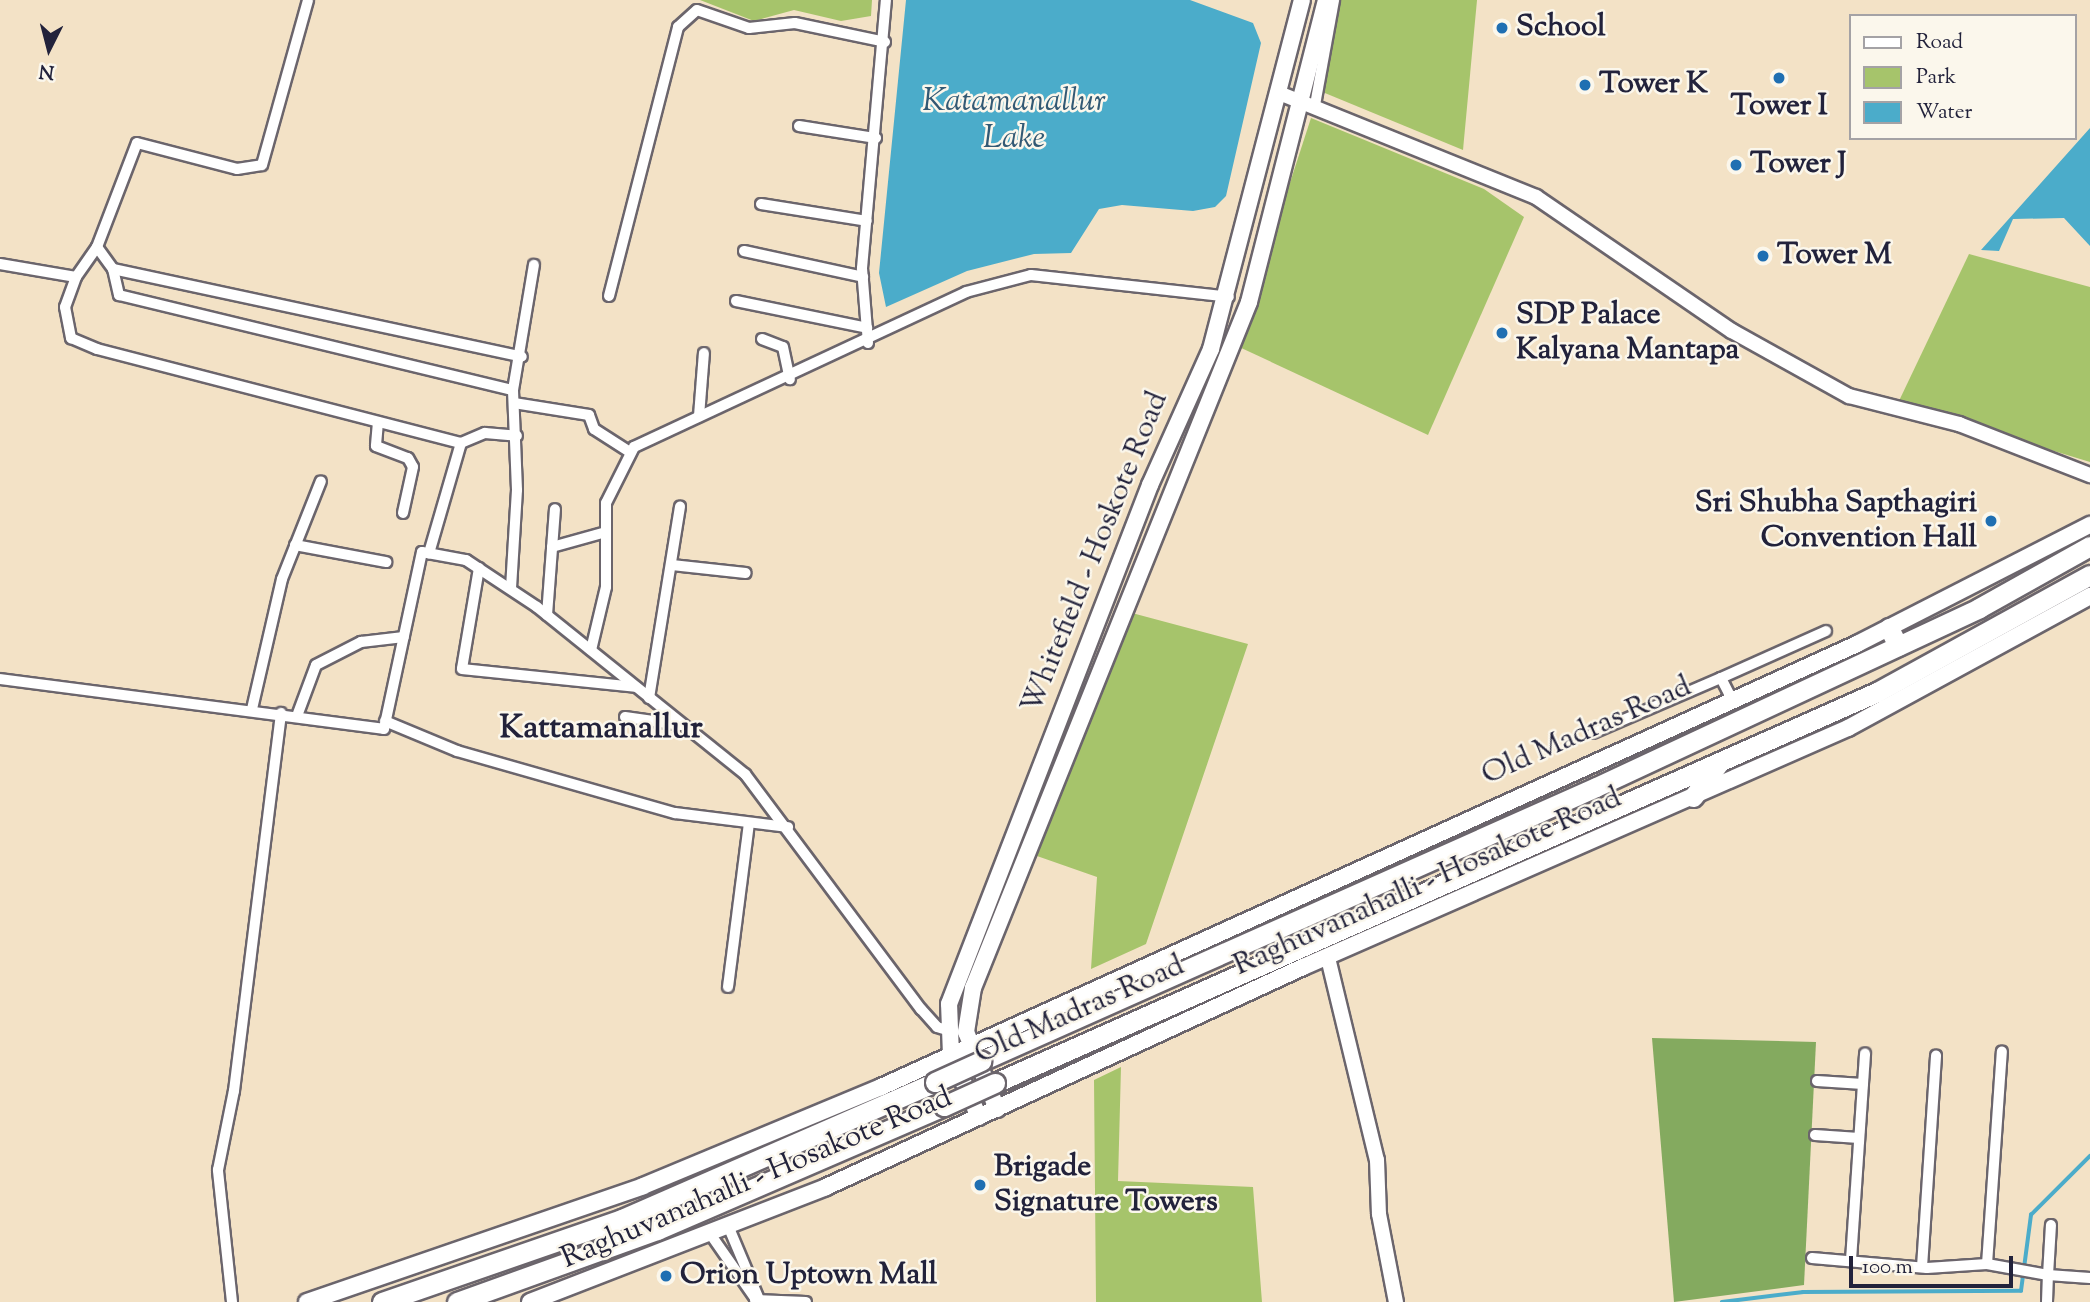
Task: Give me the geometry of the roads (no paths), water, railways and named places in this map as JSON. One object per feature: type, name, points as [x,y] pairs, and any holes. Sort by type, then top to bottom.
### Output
[{"type":"highway","points":[[1894,637],[2090,546]]},
{"type":"highway","name":"Old Madras Road","points":[[457,1302],[657,1230],[944,1106],[1926,668],[2090,575]]},
{"type":"highway","name":"Old Madras Road","points":[[382,1302],[622,1219],[935,1082],[972,1047],[1596,787],[1894,637]]},
{"type":"highway","points":[[1693,797],[1722,759]]},
{"type":"main road","name":"Whitefield - Hoskote Road","points":[[979,1118],[951,1055],[946,1032],[952,995],[994,881],[1150,485],[1201,372],[1229,297],[1302,0]]},
{"type":"main road","name":"Whitefield - Hoskote Road","points":[[972,1047],[973,988],[1251,294],[1308,102],[1326,0]]},
{"type":"main road","points":[[1201,372],[1218,378]]},
{"type":"main road","name":"Old Madras Road","points":[[307,1302],[642,1186],[972,1047],[1732,700],[1894,637],[2090,525]]},
{"type":"main road","name":"Raghuvanahalli - Hosakote Road","points":[[530,1302],[729,1228],[979,1118],[1328,958],[1855,725],[2090,596]]},
{"type":"main road","points":[[972,1047],[997,1109]]},
{"type":"street","points":[[308,0],[262,165],[237,169],[137,143],[97,247],[76,277],[65,307],[71,338],[461,443],[485,433],[517,436]]},
{"type":"street","points":[[867,343],[863,277],[885,42],[886,0]]},
{"type":"street","points":[[1308,102],[1334,0]]},
{"type":"street","points":[[609,296],[678,27],[697,10],[749,28],[795,23],[885,42]]},
{"type":"street","points":[[1279,93],[1308,102],[1536,197],[1732,331],[1849,397],[1959,425],[2090,475]]},
{"type":"street","points":[[799,126],[876,138]]},
{"type":"street","points":[[761,204],[867,222]]},
{"type":"street","points":[[97,247],[113,269],[119,295],[513,390]]},
{"type":"street","points":[[744,251],[863,277]]},
{"type":"street","points":[[0,264],[76,277]]},
{"type":"street","points":[[511,588],[517,436],[513,390],[522,357],[534,265]]},
{"type":"street","points":[[113,269],[522,357]]},
{"type":"street","points":[[591,650],[606,587],[606,532],[612,483],[630,452],[699,416],[790,379],[867,343],[965,292],[1031,275],[1229,297]]},
{"type":"street","points":[[736,301],[867,328]]},
{"type":"street","points":[[762,339],[783,347],[790,379]]},
{"type":"street","points":[[699,416],[704,353]]},
{"type":"street","points":[[514,403],[589,415],[594,429],[630,452]]},
{"type":"street","points":[[379,422],[376,446],[408,458],[413,467],[403,513]]},
{"type":"street","points":[[429,553],[461,443]]},
{"type":"street","points":[[252,709],[295,545],[321,481]]},
{"type":"street","points":[[649,698],[680,506]]},
{"type":"street","points":[[547,615],[555,509]]},
{"type":"street","points":[[552,547],[606,532]]},
{"type":"street","points":[[295,545],[386,562]]},
{"type":"street","points":[[0,679],[252,709],[384,729],[422,552],[478,568],[547,615],[744,774],[788,827],[921,1009],[946,1032],[972,1047]]},
{"type":"street","points":[[672,565],[746,573]]},
{"type":"street","points":[[478,568],[462,670],[635,687]]},
{"type":"street","points":[[1593,733],[1826,631]]},
{"type":"street","points":[[297,716],[316,665],[361,642],[404,637]]},
{"type":"street","points":[[1721,678],[1732,700]]},
{"type":"street","points":[[232,1302],[218,1170],[234,1091],[281,713]]},
{"type":"street","points":[[625,717],[683,725]]},
{"type":"street","points":[[385,721],[500,765],[675,813],[788,827]]},
{"type":"street","points":[[728,987],[749,824]]},
{"type":"street","points":[[1328,958],[1377,1160],[1379,1214],[1396,1302]]},
{"type":"street","points":[[1987,1264],[2001,1052]]},
{"type":"street","points":[[1851,1260],[1865,1053]]},
{"type":"street","points":[[1922,1267],[1936,1055]]},
{"type":"street","points":[[1817,1081],[1863,1084]]},
{"type":"street","points":[[1815,1135],[1859,1138]]},
{"type":"street","points":[[2047,1302],[2051,1225]]},
{"type":"street","points":[[729,1228],[756,1299]]},
{"type":"street","points":[[710,1235],[756,1299]]},
{"type":"street","points":[[1812,1258],[1922,1267],[1987,1264],[2048,1275],[2090,1278]]},
{"type":"street","points":[[756,1299],[806,1302]]},
{"type":"water","name":"Katamanallur Lake","points":[[906,0],[1190,0],[1253,23],[1261,43],[1226,196],[1215,207],[1193,211],[1122,205],[1099,209],[1071,253],[1034,254],[967,271],[886,307],[879,273]]},
{"type":"water","points":[[2090,128],[2090,246],[2064,218],[2013,219],[1999,251],[1981,250]]},
{"type":"waterway","points":[[1722,1302],[1803,1292],[2021,1291],[2031,1215],[2090,1156]]},
{"type":"place","name":"School","points":[[1502,28]]},
{"type":"place","name":"Tower I","points":[[1779,78]]},
{"type":"place","name":"Tower K","points":[[1585,85]]},
{"type":"place","name":"Tower J","points":[[1736,165]]},
{"type":"place","name":"Tower M","points":[[1763,256]]},
{"type":"place","name":"SDP Palace Kalyana Mantapa","points":[[1502,333]]},
{"type":"place","name":"Sri Shubha Sapthagiri Convention Hall","points":[[1991,521]]},
{"type":"place","name":"Brigade Signature Towers","points":[[980,1185]]},
{"type":"place","name":"Orion Uptown Mall","points":[[666,1276]]},
{"type":"district","name":"Kattamanallur","points":[[601,730]]}]
